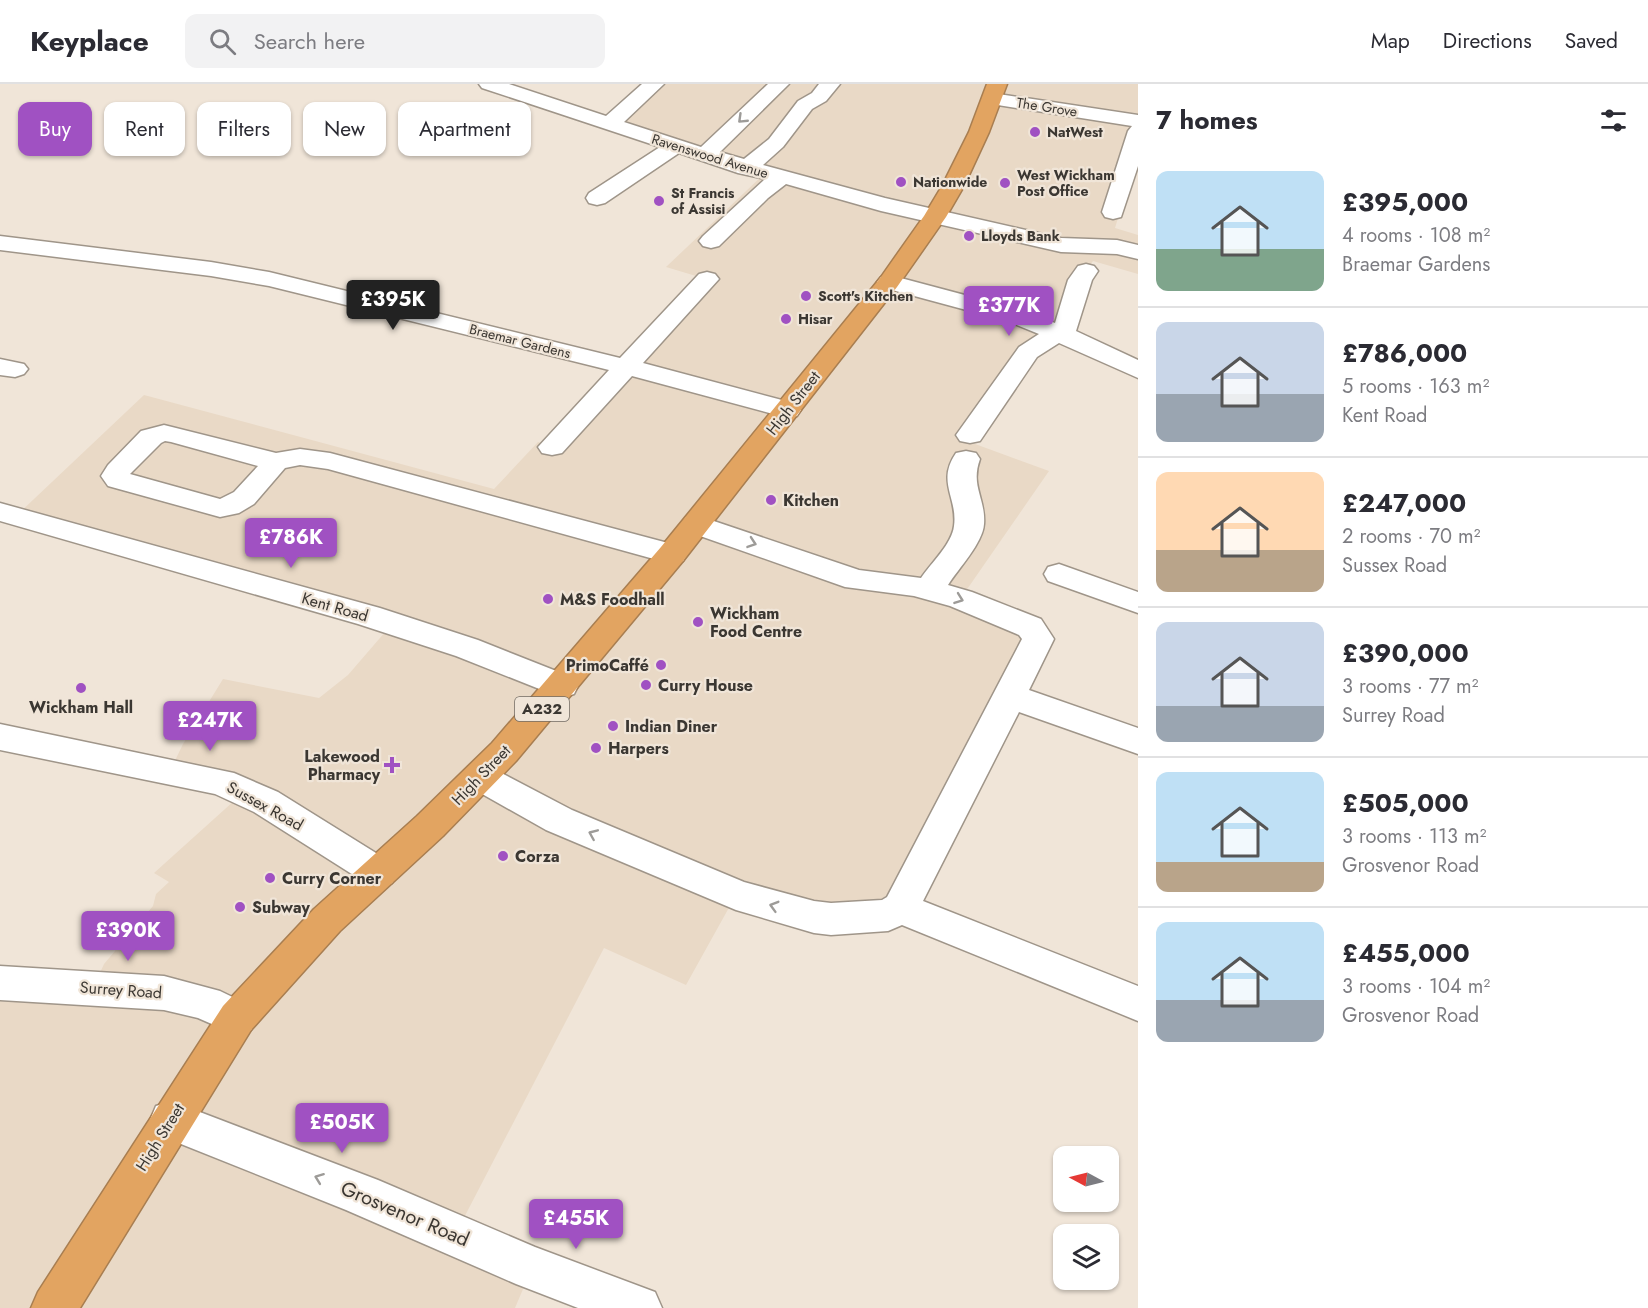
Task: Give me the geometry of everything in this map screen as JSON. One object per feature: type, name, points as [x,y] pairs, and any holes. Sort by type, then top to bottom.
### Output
[{"type":"highway","name":"High Street","points":[[54,1308],[237,1018],[305,942],[480,777],[562,686],[672,554],[889,282],[935,217],[967,158],[994,91]]},
{"type":"street","name":"Ravenswood Avenue","points":[[489,84],[616,117],[673,135],[712,148],[746,168],[780,178],[935,217],[1072,247],[1103,246],[1138,252]]},
{"type":"street","points":[[616,117],[654,84]]},
{"type":"street","points":[[712,148],[779,84]]},
{"type":"street","points":[[746,168],[776,143],[805,105],[819,97],[830,84]]},
{"type":"street","name":"The Grove","points":[[994,91],[1138,121]]},
{"type":"street","points":[[1113,212],[1138,131]]},
{"type":"street","points":[[597,198],[673,135]]},
{"type":"street","points":[[711,241],[760,193],[780,178]]},
{"type":"street","name":"Braemar Gardens","points":[[0,243],[211,269],[269,279],[627,367],[788,410]]},
{"type":"street","points":[[929,589],[967,535],[970,526],[970,516],[959,479],[968,447],[1028,352],[1035,345],[1066,327],[1080,280],[1086,271]]},
{"type":"street","points":[[552,447],[707,279]]},
{"type":"street","points":[[889,282],[991,309],[1059,333],[1138,370]]},
{"type":"street","points":[[276,462],[241,502],[228,508],[220,508],[118,480],[115,476],[151,437],[164,433],[276,462],[300,457],[330,461],[672,554]]},
{"type":"street","name":"Kent Road","points":[[0,512],[369,616],[467,648],[562,686]]},
{"type":"street","points":[[480,777],[559,820],[736,895],[814,917],[831,919],[888,915],[900,908],[1038,639],[1030,627],[961,599],[929,589],[856,580],[696,524]]},
{"type":"street","points":[[1059,574],[1138,603]]},
{"type":"street","points":[[1010,696],[1138,741]]},
{"type":"street","name":"Sussex Road","points":[[0,737],[222,782],[266,802],[379,873]]},
{"type":"street","points":[[900,908],[1138,1004]]},
{"type":"street","name":"Surrey Road","points":[[0,983],[164,993],[206,1003],[237,1018]]},
{"type":"street","name":"Grosvenor Road","points":[[171,1120],[362,1195],[532,1268],[639,1308]]},
{"type":"shaded area","points":[[645,84],[1138,84],[1138,151],[1115,228],[1138,235],[1138,274],[1093,261],[1087,269],[1066,327],[1035,345],[967,441],[1049,471],[961,598],[1030,627],[888,915],[736,895],[686,985],[604,948],[455,1235],[532,1268],[515,1308],[0,1308],[0,983],[93,988],[104,964],[153,906],[156,894],[169,882],[154,873],[245,791],[170,771],[183,744],[223,679],[319,698],[348,675],[392,624],[16,516],[144,395],[494,489],[538,442],[553,447],[706,279],[666,267],[764,174],[609,124]]},
{"type":"place","name":"NatWest","points":[[1035,132]]},
{"type":"place","name":"Nationwide","points":[[901,182]]},
{"type":"place","name":"West Wickham Post Office","points":[[1005,183]]},
{"type":"place","name":"St Francis of Assisi","points":[[659,201]]},
{"type":"place","name":"Lloyds Bank","points":[[969,236]]},
{"type":"place","name":"Scott's Kitchen","points":[[806,296]]},
{"type":"place","name":"Hisar","points":[[786,319]]},
{"type":"place","name":"Kitchen","points":[[771,500]]},
{"type":"place","name":"M&S Foodhall","points":[[548,599]]},
{"type":"place","name":"Wickham Food Centre","points":[[698,622]]},
{"type":"place","name":"PrimoCaffé","points":[[661,665]]},
{"type":"place","name":"Curry House","points":[[646,685]]},
{"type":"place","name":"Wickham Hall","points":[[81,688]]},
{"type":"place","name":"Indian Diner","points":[[613,726]]},
{"type":"place","name":"Harpers","points":[[596,748]]},
{"type":"place","name":"Lakewood Pharmacy","points":[[392,765]]},
{"type":"place","name":"Corza","points":[[503,856]]},
{"type":"place","name":"Curry Corner","points":[[270,878]]},
{"type":"place","name":"Subway","points":[[240,907]]}]
